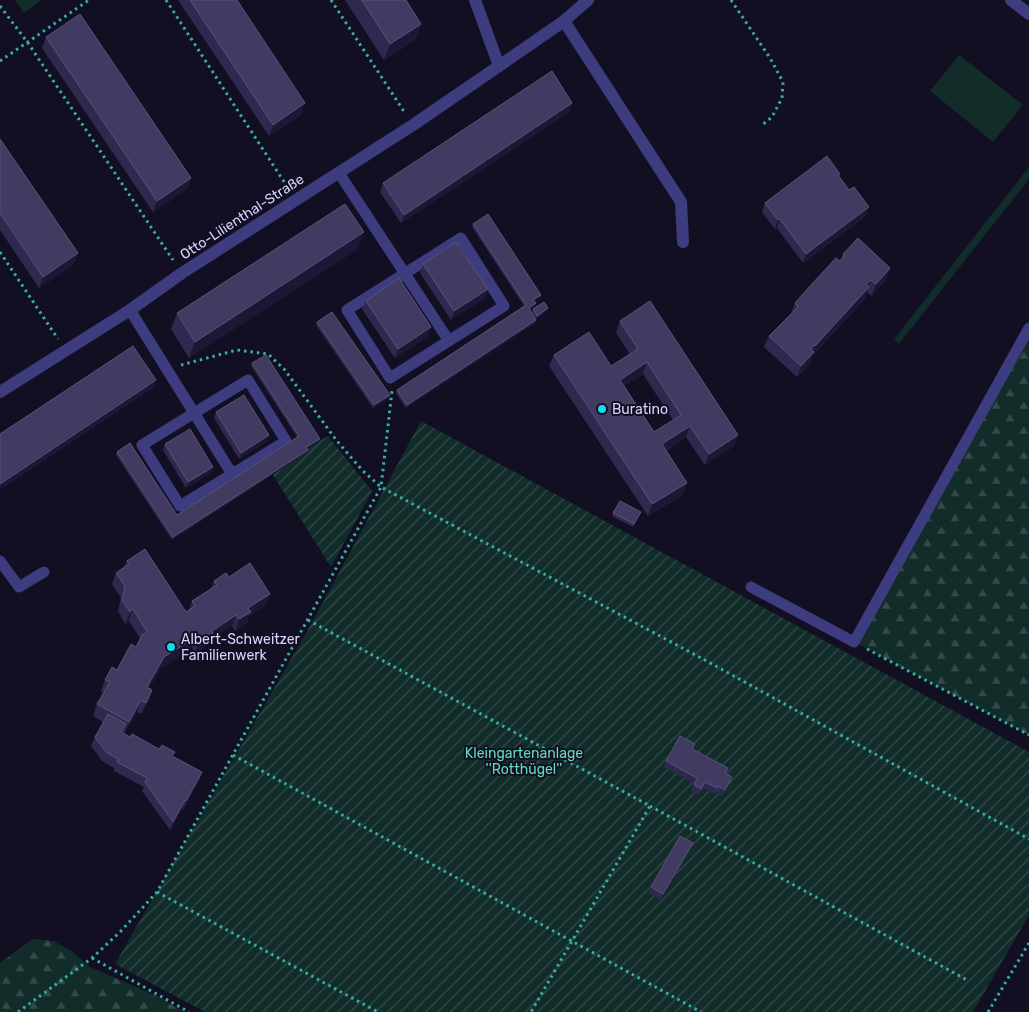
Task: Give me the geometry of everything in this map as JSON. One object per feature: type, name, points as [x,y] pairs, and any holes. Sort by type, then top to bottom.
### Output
[{"type":"street","points":[[475,0],[499,66]]},
{"type":"street","name":"Otto-Lilienthal-Straße","points":[[0,392],[130,310],[182,273],[413,125],[564,21],[588,0]]},
{"type":"street","points":[[1011,0],[1029,14]]},
{"type":"street","points":[[564,21],[681,202],[684,242]]},
{"type":"lane","points":[[339,173],[448,341]]},
{"type":"lane","points":[[461,238],[504,306],[390,378],[347,310],[404,274],[461,238]]},
{"type":"lane","points":[[130,310],[232,474]]},
{"type":"lane","points":[[752,588],[854,642],[1029,328]]},
{"type":"lane","points":[[248,380],[286,441],[232,474],[180,506],[142,445],[248,380]]},
{"type":"lane","points":[[0,561],[19,587],[44,572]]},
{"type":"path","points":[[0,61],[89,0]]},
{"type":"path","points":[[166,0],[297,201]]},
{"type":"path","points":[[331,0],[413,125]]},
{"type":"path","points":[[731,0],[770,58],[783,82],[782,98],[772,117],[761,126]]},
{"type":"path","points":[[0,6],[28,43],[182,273]]},
{"type":"path","points":[[0,252],[65,350]]},
{"type":"path","points":[[170,374],[183,363],[237,350],[268,354],[284,369],[337,441],[362,470],[380,487],[703,659],[1029,839]]},
{"type":"path","points":[[18,1012],[92,958],[120,932],[157,892],[380,487],[392,392],[390,378]]},
{"type":"path","points":[[308,620],[967,980]]},
{"type":"path","points":[[854,642],[1029,735]]},
{"type":"path","points":[[234,754],[701,1012]]},
{"type":"path","points":[[531,1012],[650,806]]},
{"type":"path","points":[[157,892],[378,1012]]},
{"type":"path","points":[[988,1012],[1029,943]]},
{"type":"path","points":[[92,958],[189,1012]]},
{"type":"green space","points":[[15,0],[41,0],[24,13]]},
{"type":"green space","points":[[959,55],[1023,105],[993,142],[930,91]]},
{"type":"green space","points":[[1029,167],[1029,179],[899,344],[894,339]]},
{"type":"green space","points":[[1029,328],[1029,735],[854,642]]},
{"type":"green space","name":"Kleingartenanlage ''Rotthügel''","points":[[421,421],[1029,752],[1029,915],[973,1012],[205,1012],[115,964],[309,628]]},
{"type":"green space","points":[[328,436],[372,491],[331,567],[273,475],[305,450]]},
{"type":"green space","points":[[33,939],[54,941],[73,952],[90,967],[157,996],[184,1012],[0,1012],[0,963]]},
{"type":"building","points":[[190,0],[237,0],[305,103],[273,125]]},
{"type":"building","points":[[362,0],[406,0],[421,24],[390,44]]},
{"type":"building","points":[[80,14],[191,178],[157,201],[46,37]]},
{"type":"building","points":[[552,71],[572,103],[404,215],[383,183]]},
{"type":"building","points":[[0,139],[78,253],[43,277],[0,213]]},
{"type":"building","points":[[827,156],[849,190],[854,187],[869,207],[806,254],[780,219],[778,220],[765,203]]},
{"type":"building","points":[[345,204],[364,232],[195,342],[177,313]]},
{"type":"building","points":[[488,214],[541,295],[533,300],[536,303],[529,308],[536,320],[407,405],[397,390],[526,305],[473,224]]},
{"type":"building","points":[[858,238],[890,268],[876,284],[871,280],[866,284],[869,287],[815,346],[813,345],[810,349],[814,352],[801,366],[769,336],[798,307],[795,303],[810,286],[836,258],[840,261],[844,256],[843,254]]},
{"type":"building","points":[[456,242],[488,289],[454,311],[423,264]]},
{"type":"building","points":[[399,278],[431,327],[398,349],[366,301]]},
{"type":"building","name":"Buratino","points":[[650,301],[738,435],[709,454],[690,426],[662,444],[687,483],[652,504],[554,355],[589,332],[611,366],[638,349],[620,321]],"holes":[[[647,362],[681,415],[654,432],[620,380]]]},
{"type":"building","points":[[544,302],[548,308],[537,316],[533,309]]},
{"type":"building","points":[[332,312],[390,395],[374,405],[317,322]]},
{"type":"building","points":[[133,346],[156,380],[0,484],[0,434]]},
{"type":"building","points":[[266,355],[320,439],[306,447],[308,450],[173,537],[117,452],[130,443],[177,515],[299,436],[252,363]]},
{"type":"building","points":[[244,395],[269,435],[241,453],[216,412]]},
{"type":"building","points":[[190,429],[213,467],[188,482],[165,444]]},
{"type":"building","points":[[620,501],[641,512],[634,524],[613,513]]},
{"type":"building","name":"Albert-Schweitzer Familienwerk","points":[[145,549],[186,612],[195,606],[192,601],[217,585],[214,581],[226,573],[229,577],[250,563],[270,594],[248,608],[251,612],[239,619],[236,615],[199,642],[196,637],[164,657],[147,687],[152,690],[146,703],[141,700],[129,722],[97,704],[110,682],[105,680],[112,667],[117,670],[131,644],[136,647],[142,635],[147,632],[133,609],[130,612],[122,600],[125,586],[116,573],[129,564],[127,561]]},
{"type":"building","points":[[108,714],[126,724],[121,732],[130,737],[132,734],[159,749],[162,745],[175,752],[172,756],[202,772],[173,822],[145,782],[147,778],[117,762],[118,759],[106,752],[95,737]]},
{"type":"building","points":[[680,736],[695,744],[692,749],[728,768],[725,773],[732,777],[725,790],[705,782],[701,789],[694,785],[697,778],[666,761]]},
{"type":"building","points":[[680,836],[693,843],[663,894],[651,887]]},
{"type":"place","name":"Buratino","points":[[602,409]]},
{"type":"place","name":"Albert-Schweitzer Familienwerk","points":[[171,647]]}]
